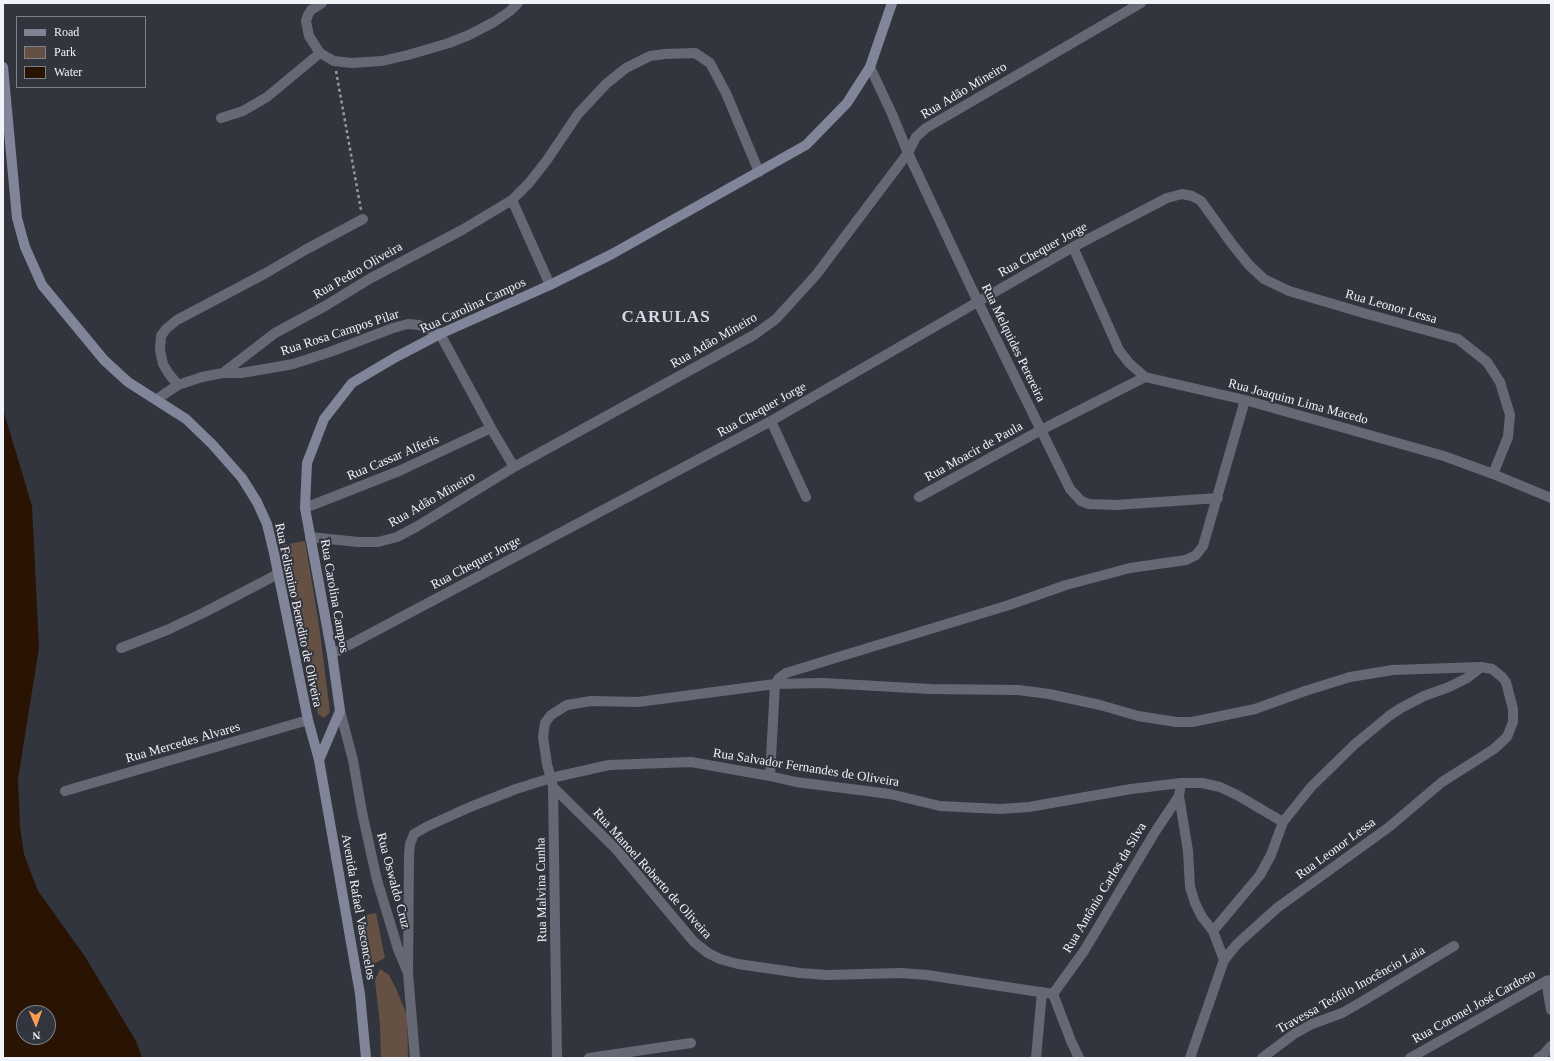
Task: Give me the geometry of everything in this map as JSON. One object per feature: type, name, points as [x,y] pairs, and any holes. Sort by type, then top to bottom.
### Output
[{"type":"main road","name":"Rua Carolina Campos","points":[[340,711],[332,654],[305,508],[307,463],[324,419],[338,401],[352,384],[396,357],[440,334],[550,285],[612,254],[806,145],[847,103],[870,67],[892,3]]},
{"type":"main road","name":"Rua Felismino Benedito de Oliveira","points":[[3,67],[17,218],[25,247],[35,272],[42,285],[104,360],[128,382],[186,418],[212,444],[242,478],[257,502],[266,524],[278,574],[308,720],[319,760]]},
{"type":"main road","points":[[319,760],[340,711]]},
{"type":"main road","name":"Avenida Rafael Vasconcelos","points":[[319,760],[360,994],[366,1058]]},
{"type":"street","points":[[322,3],[311,10],[308,15],[306,21],[309,36],[320,53],[334,61],[352,63],[382,61],[449,43],[469,35],[494,22],[510,11],[518,3]]},
{"type":"street","name":"Rua Adão Mineiro","points":[[310,537],[358,542],[378,542],[397,537],[514,467],[748,338],[776,319],[816,275],[908,153],[916,137],[931,124],[1141,3]]},
{"type":"street","points":[[221,118],[243,111],[268,97],[320,53]]},
{"type":"street","name":"Rua Pedro Oliveira","points":[[223,373],[275,333],[325,306],[371,278],[462,230],[512,200],[529,183],[547,160],[578,114],[606,84],[626,68],[650,56],[695,53],[710,63],[726,93],[759,172]]},
{"type":"street","name":"Rua Melquides Perereira","points":[[870,67],[908,153],[978,302],[1070,489],[1081,501],[1089,504],[1116,505],[1218,498]]},
{"type":"street","name":"Rua Chequer Jorge","points":[[332,654],[771,421],[1073,247],[1167,198],[1182,194],[1192,196],[1201,201]]},
{"type":"street","points":[[512,200],[550,285]]},
{"type":"street","name":"Rua Leonor Lessa","points":[[1201,201],[1232,244],[1249,265],[1264,279],[1289,291],[1458,339],[1487,362],[1500,382],[1510,415],[1508,437],[1493,474]]},
{"type":"street","points":[[178,385],[169,374],[160,350],[161,336],[166,329],[177,320],[363,220]]},
{"type":"street","points":[[1041,430],[1145,377],[1129,363],[1119,350],[1073,247]]},
{"type":"street","name":"Rua Rosa Campos Pilar","points":[[157,399],[178,385],[202,377],[223,373],[249,372],[293,364],[408,324],[419,325],[440,334]]},
{"type":"street","points":[[440,334],[514,467]]},
{"type":"street","name":"Rua Joaquim Lima Macedo","points":[[1145,377],[1245,400],[1444,456],[1551,498]]},
{"type":"street","points":[[770,776],[775,684],[779,678],[786,674],[813,664],[1009,605],[1066,585],[1130,568],[1186,560],[1196,555],[1203,546],[1245,400]]},
{"type":"street","points":[[771,421],[806,497]]},
{"type":"street","name":"Rua Cassar Alferis","points":[[305,508],[399,471],[491,428]]},
{"type":"street","name":"Rua Moacir de Paula","points":[[918,497],[1041,430]]},
{"type":"street","points":[[121,648],[167,630],[278,574]]},
{"type":"street","points":[[775,684],[823,683],[930,689],[1018,690],[1049,694],[1100,705],[1138,716],[1176,722],[1192,722],[1255,709],[1350,677],[1393,670],[1481,667]]},
{"type":"street","points":[[1213,931],[1260,875],[1272,855],[1283,822],[1311,787],[1355,744],[1389,716],[1424,696],[1449,687],[1466,678],[1481,667]]},
{"type":"street","name":"Rua Leonor Lessa","points":[[1190,1058],[1224,960],[1237,944],[1277,908],[1389,827],[1422,797],[1468,764],[1494,749],[1507,737],[1513,722],[1512,709],[1506,682],[1492,670],[1481,667]]},
{"type":"street","name":"Rua Malvina Cunha","points":[[557,1058],[552,782],[544,748],[543,737],[545,723],[551,715],[567,705],[591,701],[638,702],[775,684]]},
{"type":"street","name":"Rua Oswaldo Cruz","points":[[340,711],[353,760],[362,812],[377,880],[398,949],[408,973],[415,1058]]},
{"type":"street","name":"Rua Mercedes Alvares","points":[[65,791],[308,720]]},
{"type":"street","name":"Rua Salvador Fernandes de Oliveira","points":[[408,973],[409,855],[410,844],[414,834],[470,807],[516,789],[552,782],[609,765],[691,762],[796,782],[890,794],[940,806],[1000,809],[1029,807],[1181,783],[1202,784],[1220,787],[1237,795],[1283,822]]},
{"type":"street","name":"Rua Manoel Roberto de Oliveira","points":[[552,782],[616,849],[694,942],[708,953],[720,959],[738,964],[800,974],[914,974],[1053,994]]},
{"type":"street","points":[[1181,783],[1179,796],[1188,851],[1190,887],[1195,903],[1213,931],[1224,960]]},
{"type":"street","name":"Rua Antônio Carlos da Silva","points":[[1053,994],[1084,951],[1154,832],[1179,796]]},
{"type":"street","name":"Travessa Teófilo Inocêncio Laia","points":[[1262,1058],[1294,1034],[1312,1024],[1342,1013],[1454,946]]},
{"type":"street","points":[[1548,980],[1551,1010]]},
{"type":"street","name":"Rua Coronel José Cardoso","points":[[1410,1058],[1548,980]]},
{"type":"street","points":[[1036,1058],[1042,992]]},
{"type":"street","points":[[1053,994],[1079,1058]]},
{"type":"street","points":[[589,1058],[691,1043]]},
{"type":"street","points":[[1538,1058],[1551,1046]]},
{"type":"path","points":[[334,61],[363,220]]},
{"type":"green space","points":[[305,541],[319,625],[330,712],[324,718],[318,714],[283,545]]},
{"type":"green space","points":[[376,913],[385,958],[375,963],[365,963],[360,916]]},
{"type":"green space","points":[[380,969],[389,975],[407,1015],[408,1058],[381,1058],[380,1025],[375,980]]},
{"type":"water","points":[[3,409],[32,506],[39,648],[18,779],[20,826],[24,854],[38,891],[84,955],[136,1041],[142,1058],[3,1058]]},
{"type":"district","name":"CARULAS","points":[[666,318]]}]
